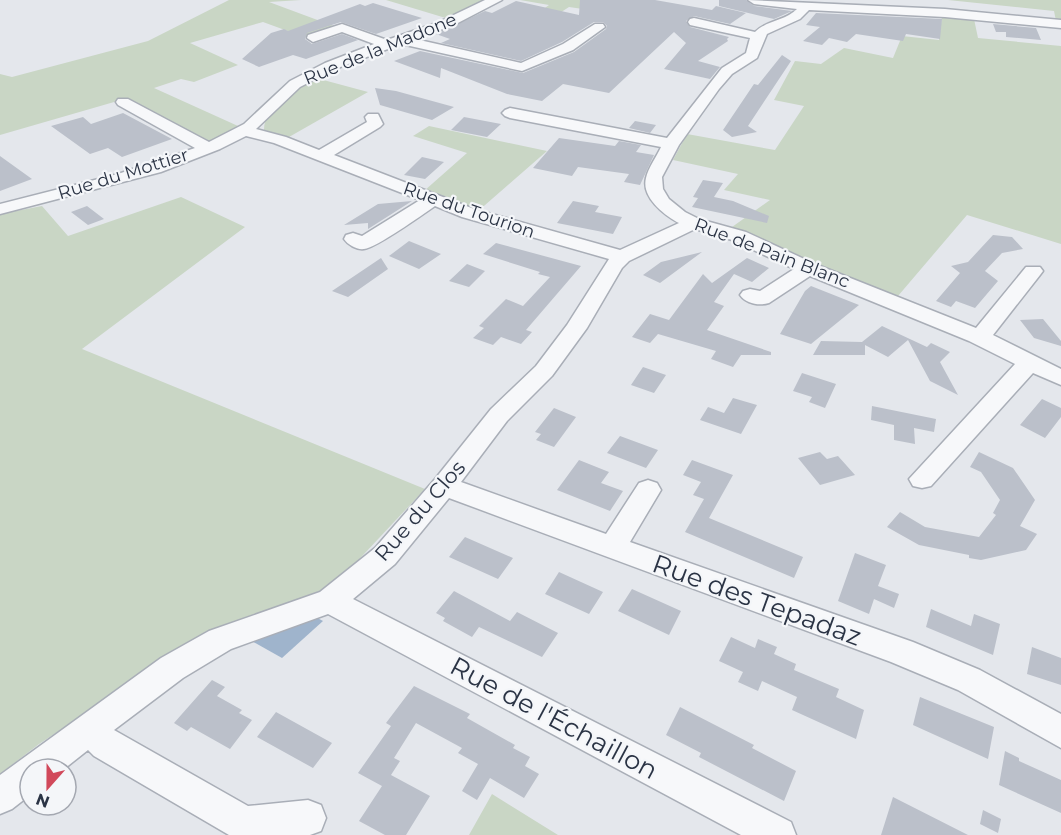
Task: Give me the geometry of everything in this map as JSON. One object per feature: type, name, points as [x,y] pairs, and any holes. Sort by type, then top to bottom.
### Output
[{"type":"street","name":"Rue de la Madone","points":[[244,131],[294,85],[327,68],[452,21],[496,0]]},
{"type":"street","points":[[754,0],[805,6],[846,4],[1061,24]]},
{"type":"street","points":[[694,22],[758,36],[765,30],[788,22],[803,12],[805,6]]},
{"type":"street","points":[[313,38],[360,22]]},
{"type":"street","points":[[499,78],[568,47],[599,27]]},
{"type":"street","points":[[342,28],[395,42],[522,67]]},
{"type":"street","name":"Rue de Pain Blanc","points":[[758,36],[752,55],[727,71],[671,144],[654,177],[654,189],[662,202],[693,224],[739,236],[807,268],[867,290],[977,336],[1061,378]]},
{"type":"street","points":[[123,102],[207,148]]},
{"type":"street","points":[[510,113],[671,144]]},
{"type":"street","points":[[322,155],[375,124],[373,117]]},
{"type":"street","name":"Rue du Mottier","points":[[0,209],[153,168],[207,148],[244,131]]},
{"type":"street","name":"Rue du Tourion","points":[[244,131],[280,140],[433,200],[510,226],[622,257]]},
{"type":"street","points":[[353,239],[363,244],[433,200]]},
{"type":"street","points":[[622,257],[693,224]]},
{"type":"street","name":"Rue du Clos","points":[[52,757],[172,668],[220,640],[330,601],[385,556],[444,486],[499,415],[544,371],[622,257]]},
{"type":"street","points":[[750,295],[762,299],[807,268]]},
{"type":"street","points":[[977,336],[983,333],[1033,272]]},
{"type":"street","points":[[922,479],[1016,375],[1031,363]]},
{"type":"street","name":"Rue des Tepadaz","points":[[444,486],[902,652],[969,680],[1061,732]]},
{"type":"street","points":[[612,548],[648,490]]},
{"type":"street","name":"Rue de l'Échaillon","points":[[330,601],[778,835]]},
{"type":"street","points":[[89,729],[106,745],[245,824],[308,818]]},
{"type":"street","points":[[0,797],[18,783]]},
{"type":"green space","points":[[229,0],[301,0],[269,2],[339,28],[312,37],[304,37],[263,22],[190,43],[238,65],[194,82],[181,79],[154,88],[238,126],[208,145],[121,100],[0,135],[0,74],[12,77],[148,41]]},
{"type":"green space","points":[[386,0],[488,0],[449,19]]},
{"type":"green space","points":[[520,0],[620,0],[632,16],[569,7],[552,18],[534,16],[549,5]]},
{"type":"green space","points":[[948,0],[1061,0],[1061,22],[1056,21],[1054,11]]},
{"type":"green space","points":[[942,16],[974,19],[978,38],[1061,46],[1061,244],[967,215],[898,296],[815,265],[783,248],[732,227],[770,200],[724,190],[738,174],[673,160],[687,134],[775,150],[804,106],[774,100],[795,61],[821,64],[844,48],[893,58],[902,36],[939,40]]},
{"type":"green space","points":[[316,78],[368,92],[289,137],[264,130],[265,121],[275,106]]},
{"type":"green space","points":[[429,126],[547,151],[477,212],[424,191],[467,153],[413,136]]},
{"type":"green space","points":[[181,197],[245,227],[82,349],[425,489],[335,585],[203,636],[22,757],[18,757],[18,760],[0,774],[0,214],[42,206],[68,236]]},
{"type":"green space","points":[[492,794],[558,835],[469,835]]},
{"type":"water","points":[[310,614],[323,621],[282,658],[241,635]]},
{"type":"building","points":[[580,0],[655,0],[712,10],[716,6],[746,13],[730,24],[694,16],[686,21],[690,27],[729,37],[728,41],[698,61],[720,67],[710,79],[664,69],[686,43],[674,32],[609,93],[563,84],[542,101],[507,94],[441,68],[440,78],[394,61],[420,51],[523,73],[574,52],[607,26],[603,22],[594,22],[562,42],[521,61],[441,43],[450,39],[436,34],[485,11],[492,13],[516,1],[579,15]]},
{"type":"building","points":[[719,0],[746,0],[754,6],[792,11],[774,19],[719,6]]},
{"type":"building","points":[[373,3],[422,18],[376,34],[341,22],[307,33],[305,39],[312,44],[342,34],[358,40],[306,59],[293,55],[259,67],[242,59],[271,33],[284,29],[288,31],[360,4],[365,6]]},
{"type":"building","points":[[816,13],[942,19],[940,39],[906,34],[903,41],[856,34],[847,42],[829,38],[822,45],[803,41],[820,27],[806,25]]},
{"type":"building","points":[[993,24],[1036,28],[1041,40],[1006,37],[1006,32],[996,32]]},
{"type":"building","points":[[782,55],[791,61],[748,126],[757,132],[732,137],[723,130],[754,84],[758,85]]},
{"type":"building","points":[[375,88],[396,91],[454,107],[432,120],[380,105]]},
{"type":"building","points":[[123,113],[172,139],[122,157],[108,148],[90,154],[51,126],[83,117],[91,124]]},
{"type":"building","points":[[464,117],[501,124],[487,137],[451,130]]},
{"type":"building","points":[[635,121],[656,125],[650,133],[629,128]]},
{"type":"building","points":[[559,138],[615,146],[619,141],[641,145],[636,152],[654,155],[640,185],[624,182],[629,174],[578,167],[572,176],[533,168]]},
{"type":"building","points":[[0,156],[32,179],[0,191]]},
{"type":"building","points":[[422,157],[444,162],[425,179],[404,175]]},
{"type":"building","points":[[703,180],[723,183],[714,197],[733,201],[769,216],[767,223],[692,207],[698,198],[693,197]]},
{"type":"building","points":[[412,201],[368,229],[368,223],[344,225],[378,204]]},
{"type":"building","points":[[573,201],[599,206],[595,212],[622,217],[613,234],[557,223]]},
{"type":"building","points":[[87,206],[104,219],[88,225],[71,212]]},
{"type":"building","points":[[993,235],[1012,237],[1023,249],[1002,253],[985,271],[998,281],[975,308],[956,301],[951,307],[936,301],[960,273],[951,266],[968,262]]},
{"type":"building","points":[[409,241],[441,254],[419,269],[389,256]]},
{"type":"building","points":[[496,243],[581,266],[526,330],[532,332],[521,344],[501,337],[493,345],[473,338],[484,328],[479,326],[506,299],[523,306],[550,277],[483,254]]},
{"type":"building","points":[[702,252],[660,283],[643,275],[661,262]]},
{"type":"building","points":[[381,258],[388,269],[348,297],[332,291]]},
{"type":"building","points":[[747,258],[769,268],[752,282],[734,274],[714,302],[724,306],[707,330],[771,352],[771,355],[741,355],[733,367],[711,359],[716,351],[658,334],[650,343],[632,337],[650,314],[669,320],[703,274],[712,283]]},
{"type":"building","points":[[467,264],[485,271],[469,287],[449,281]]},
{"type":"building","points":[[811,286],[859,305],[811,344],[780,334],[805,291]]},
{"type":"building","points":[[1043,319],[1061,341],[1061,346],[1034,338],[1020,320]]},
{"type":"building","points":[[882,326],[927,347],[931,343],[950,352],[940,362],[958,395],[930,381],[908,340],[888,357],[865,345],[865,355],[813,355],[821,341],[862,342]]},
{"type":"building","points":[[643,367],[666,375],[654,393],[631,385]]},
{"type":"building","points":[[802,373],[836,384],[825,408],[809,402],[812,397],[793,391]]},
{"type":"building","points":[[733,398],[757,405],[741,434],[700,420],[708,407],[724,413]]},
{"type":"building","points":[[1042,399],[1061,408],[1061,417],[1045,438],[1020,425]]},
{"type":"building","points":[[872,406],[936,419],[934,432],[914,428],[915,444],[894,440],[894,425],[871,420]]},
{"type":"building","points":[[554,408],[576,417],[554,447],[536,440],[541,434],[535,432]]},
{"type":"building","points":[[620,436],[658,450],[646,468],[607,453]]},
{"type":"building","points":[[820,452],[827,459],[838,456],[855,475],[820,485],[798,458]]},
{"type":"building","points":[[979,452],[1013,468],[1035,500],[1020,526],[1037,534],[1026,550],[981,560],[969,558],[969,555],[919,545],[887,527],[900,512],[925,527],[979,537],[996,515],[993,513],[1000,500],[981,472],[970,467]]},
{"type":"building","points":[[579,460],[609,472],[601,483],[623,491],[610,511],[557,490]]},
{"type":"building","points":[[692,460],[733,475],[709,518],[803,557],[794,578],[685,532],[704,499],[693,495],[701,482],[683,475]]},
{"type":"building","points":[[465,537],[513,558],[498,579],[449,557]]},
{"type":"building","points":[[855,553],[886,565],[878,586],[899,594],[894,608],[874,599],[869,614],[838,601]]},
{"type":"building","points":[[559,572],[603,592],[589,614],[545,594]]},
{"type":"building","points":[[632,589],[681,611],[669,635],[618,611]]},
{"type":"building","points":[[454,591],[510,621],[517,612],[558,633],[542,657],[479,627],[472,637],[443,621],[445,618],[436,613]]},
{"type":"building","points":[[931,609],[971,626],[974,614],[1000,624],[993,655],[926,627]]},
{"type":"building","points":[[731,637],[755,648],[758,639],[777,647],[774,654],[796,664],[794,670],[839,689],[836,697],[864,710],[856,739],[792,710],[797,697],[762,681],[758,691],[738,682],[743,672],[719,661]]},
{"type":"building","points":[[1032,647],[1061,658],[1061,685],[1027,674]]},
{"type":"building","points":[[212,680],[225,687],[217,696],[242,710],[239,713],[252,720],[230,749],[191,727],[187,731],[174,723]]},
{"type":"building","points":[[414,686],[470,714],[467,718],[515,745],[513,748],[530,757],[525,766],[539,774],[524,798],[490,778],[477,800],[462,791],[478,764],[458,753],[462,748],[416,723],[394,758],[400,761],[391,775],[430,796],[406,835],[385,835],[359,821],[382,786],[358,773],[391,726],[386,723]]},
{"type":"building","points":[[920,697],[994,727],[988,759],[913,725]]},
{"type":"building","points":[[680,707],[754,745],[752,748],[796,771],[784,801],[699,757],[701,753],[666,735]]},
{"type":"building","points":[[276,712],[332,743],[313,768],[257,737]]},
{"type":"building","points":[[1005,751],[1019,758],[1019,761],[1061,780],[1061,813],[999,785]]},
{"type":"building","points":[[893,797],[968,835],[881,835]]},
{"type":"building","points":[[983,810],[1001,819],[998,833],[980,824]]}]
